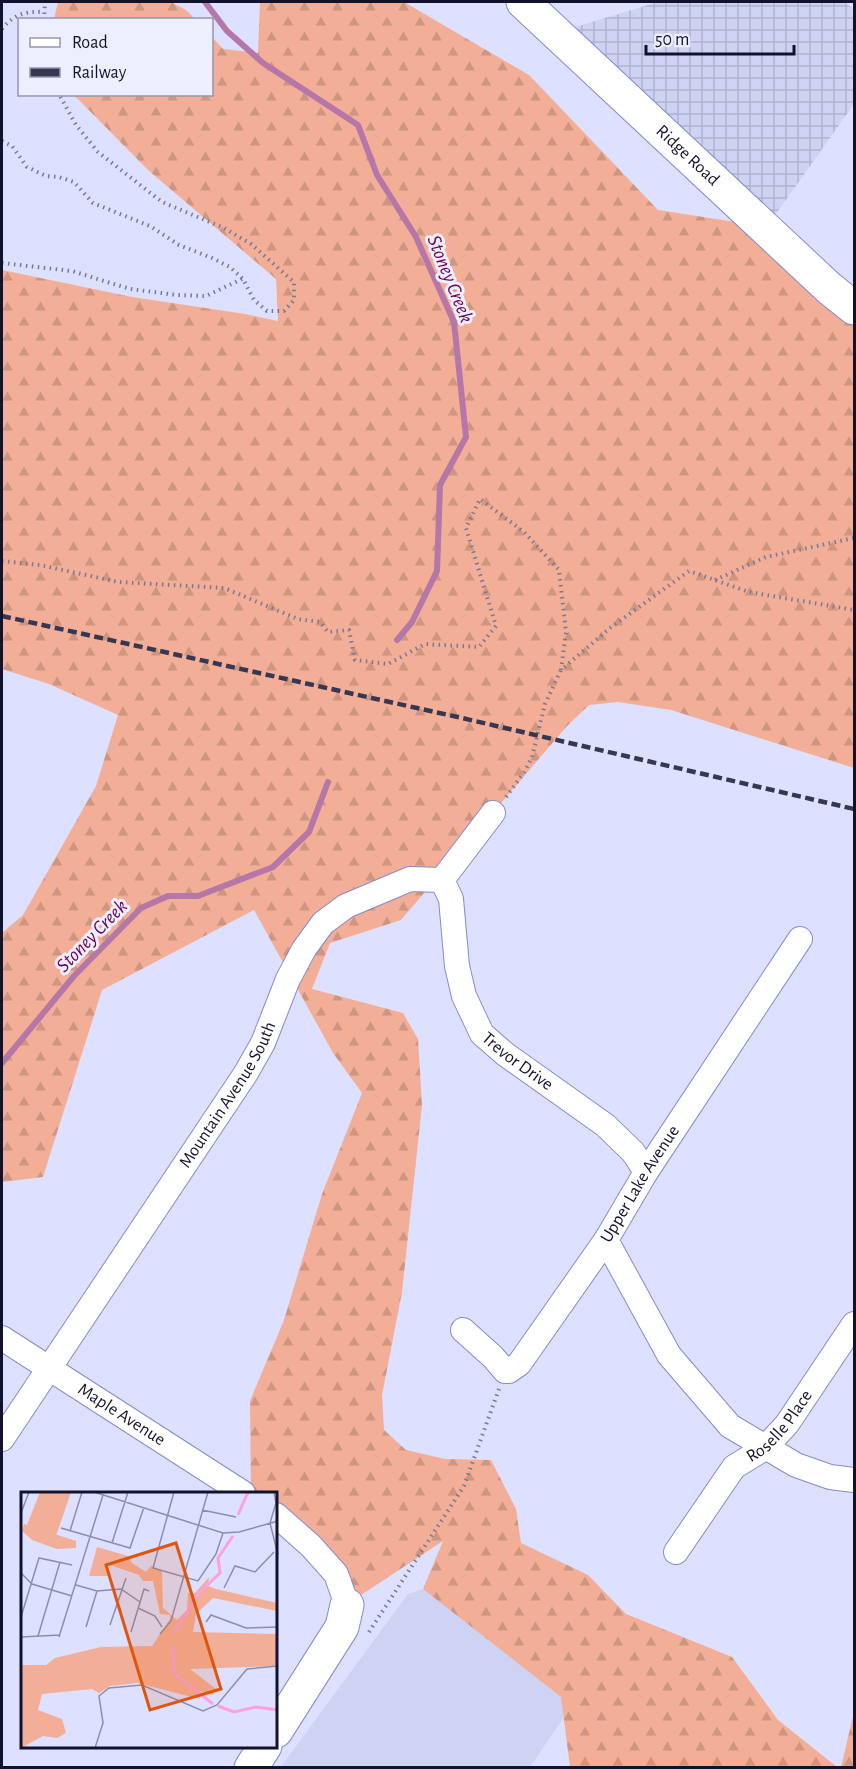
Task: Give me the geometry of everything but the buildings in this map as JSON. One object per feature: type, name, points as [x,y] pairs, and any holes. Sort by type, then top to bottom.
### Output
[{"type":"main road","name":"Ridge Road","points":[[523,2],[829,288],[855,308]]},
{"type":"main road","points":[[278,1728],[342,1627],[347,1605]]},
{"type":"main road","points":[[251,1767],[264,1748]]},
{"type":"street","points":[[442,880],[493,813]]},
{"type":"street","name":"Mountain Avenue South","points":[[2,1439],[246,1074],[263,1043],[288,979],[304,949],[323,923],[346,906],[410,879],[442,880]]},
{"type":"street","name":"Trevor Drive","points":[[442,880],[451,899],[457,966],[464,996],[482,1034],[505,1054],[605,1125],[633,1152],[646,1172]]},
{"type":"street","name":"Upper Lake Avenue","points":[[505,1371],[519,1364],[606,1240],[646,1172],[800,939]]},
{"type":"street","points":[[606,1240],[669,1355],[730,1426],[796,1465],[830,1477],[855,1480]]},
{"type":"street","name":"Roselle Place","points":[[676,1552],[734,1467],[765,1448],[788,1424],[855,1324]]},
{"type":"street","points":[[463,1330],[505,1371]]},
{"type":"street","name":"Maple Avenue","points":[[2,1338],[241,1492]]},
{"type":"street","points":[[278,1517],[311,1546],[336,1574],[347,1605]]},
{"type":"path","points":[[44,18],[45,2]]},
{"type":"path","points":[[2,28],[9,20],[25,11],[44,12]]},
{"type":"path","points":[[2,141],[12,146],[27,167],[46,176],[74,182],[93,203],[150,226],[179,245],[230,267],[243,279],[254,300],[267,311],[284,311],[294,300],[294,282],[250,244],[224,228],[162,202],[98,152],[76,125],[60,96]]},
{"type":"path","points":[[2,263],[72,271],[130,289],[177,295],[206,296],[243,279]]},
{"type":"path","points":[[2,561],[40,565],[118,582],[224,588],[298,619],[320,622],[328,632],[349,630],[355,660],[388,664],[425,644],[479,647],[496,626],[466,528],[480,499],[524,532],[559,570],[566,632],[561,670],[545,704],[532,757],[525,771],[493,813]]},
{"type":"path","points":[[715,580],[766,557],[855,538]]},
{"type":"path","points":[[561,670],[609,628],[689,571],[749,592],[855,610]]},
{"type":"path","points":[[364,1639],[464,1486],[505,1371]]},
{"type":"shaded area","points":[[658,2],[844,2],[854,9],[854,104],[773,218],[572,28]]},
{"type":"shaded area","points":[[423,1589],[561,1697],[564,1717],[530,1767],[280,1768],[408,1594]]},
{"type":"green space","points":[[58,2],[171,2],[186,10],[194,18],[54,18]]},
{"type":"green space","points":[[260,2],[404,2],[529,75],[658,210],[742,223],[854,318],[854,768],[671,710],[618,702],[589,705],[567,726],[401,920],[330,943],[312,989],[403,1013],[418,1039],[422,1105],[402,1292],[382,1395],[384,1430],[406,1450],[445,1459],[491,1460],[516,1509],[521,1543],[588,1575],[626,1614],[732,1657],[778,1720],[837,1767],[570,1767],[561,1697],[423,1589],[443,1541],[361,1595],[344,1578],[278,1534],[278,1492],[251,1492],[250,1401],[284,1320],[322,1194],[362,1093],[333,1053],[254,910],[102,990],[43,1177],[2,1182],[2,933],[23,915],[96,786],[118,715],[49,684],[2,669],[2,270],[132,297],[278,321],[276,279],[148,170],[75,96],[213,96],[213,38],[223,49],[258,53]]},
{"type":"green space","points":[[854,1712],[854,1767],[841,1767]]},
{"type":"waterway","name":"Stoney Creek","points":[[205,2],[227,31],[263,63],[358,125],[377,175],[416,237],[454,322],[466,437],[440,485],[437,571],[412,622],[397,640]]},
{"type":"waterway","name":"Stoney Creek","points":[[2,1063],[74,976],[141,908],[168,896],[198,896],[273,867],[309,832],[328,782]]},
{"type":"railway","points":[[2,616],[462,718],[854,809]]}]
